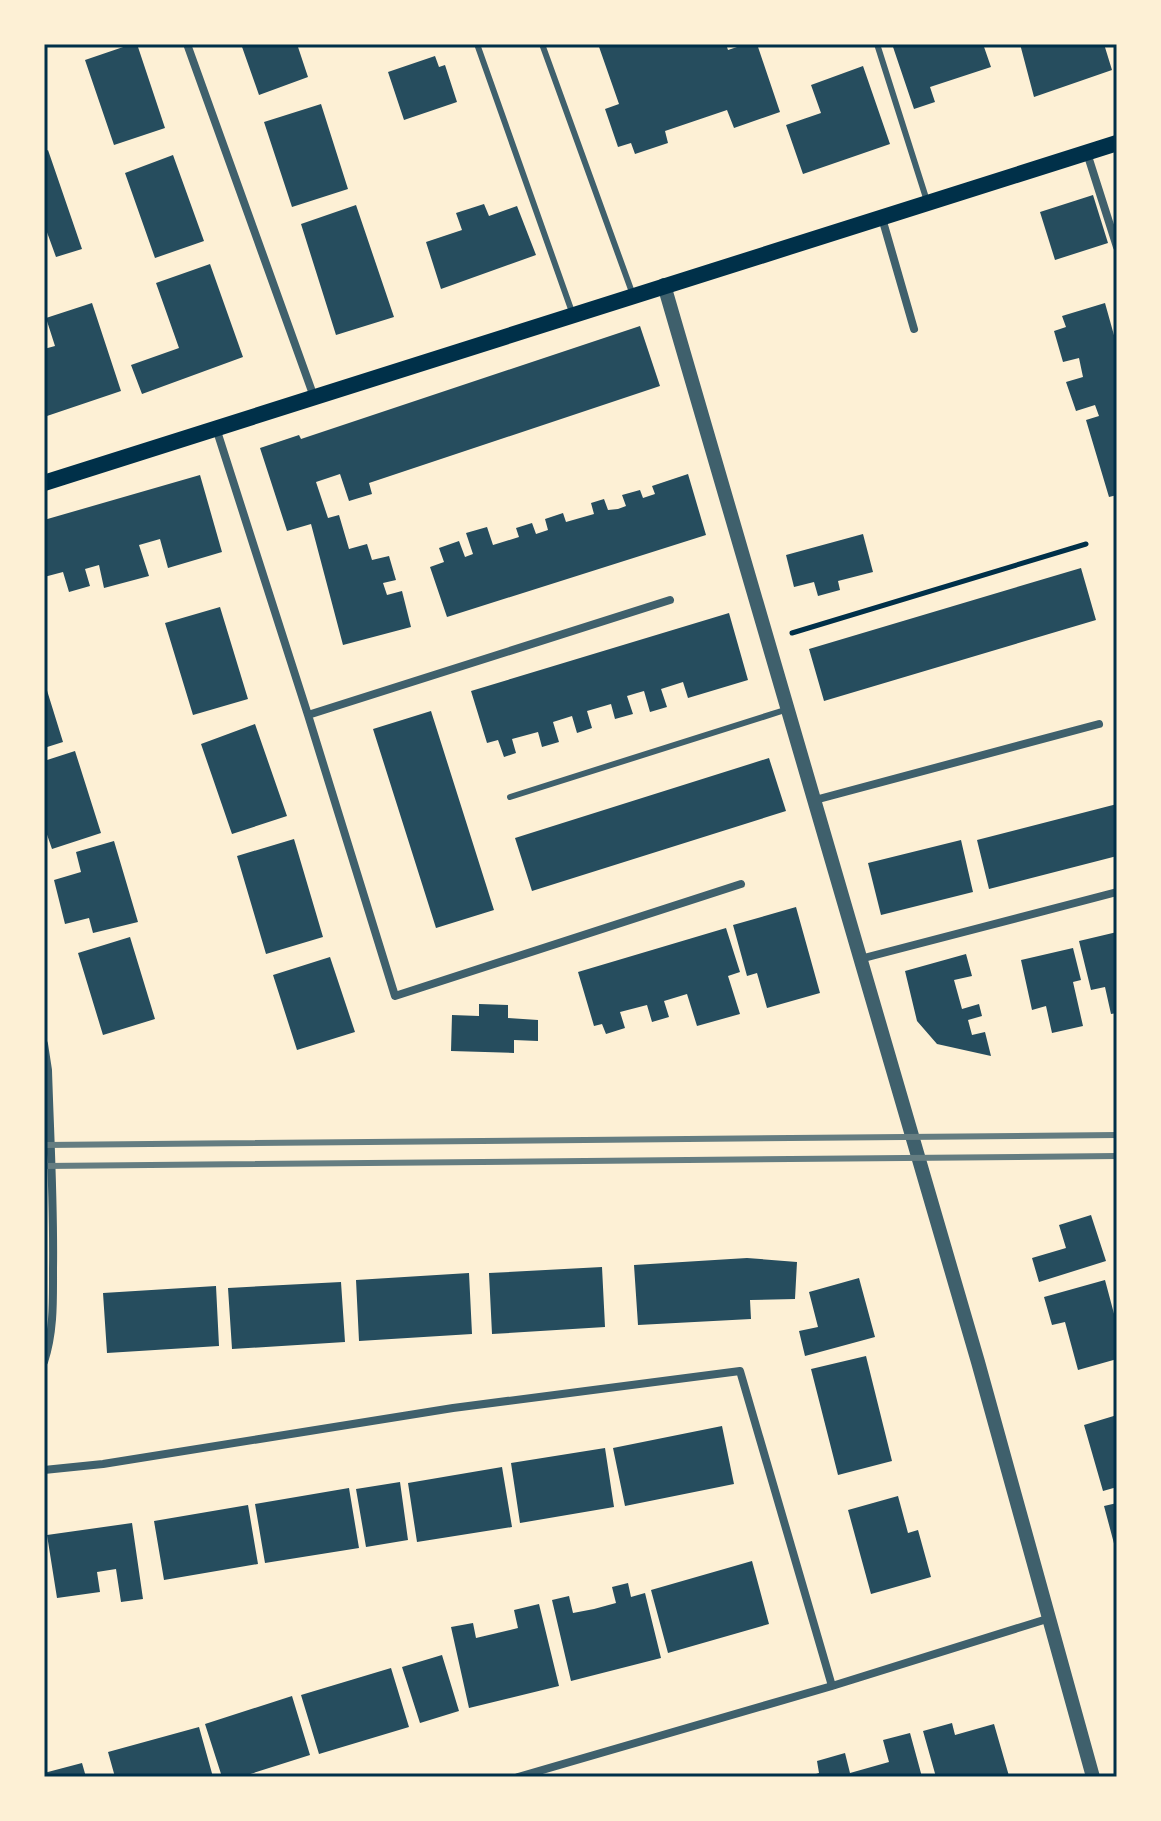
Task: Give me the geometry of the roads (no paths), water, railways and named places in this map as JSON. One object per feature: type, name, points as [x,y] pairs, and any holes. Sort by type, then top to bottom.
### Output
[{"type":"main road","points":[[44,483],[1117,143]]},
{"type":"street","points":[[187,44],[314,397]]},
{"type":"street","points":[[1087,153],[1117,247]]},
{"type":"street","points":[[882,218],[914,329]]},
{"type":"street","points":[[664,285],[978,1362],[1093,1777]]},
{"type":"street","points":[[216,428],[395,996],[741,884]]},
{"type":"street","points":[[308,715],[670,600]]},
{"type":"street","points":[[815,800],[1099,724]]},
{"type":"street","points":[[860,959],[1117,892]]},
{"type":"street","points":[[44,1044],[48,1070],[54,1234],[53,1313],[44,1362]]},
{"type":"street","points":[[44,1470],[103,1464],[453,1408],[740,1371],[832,1686]]},
{"type":"street","points":[[518,1777],[832,1686],[1047,1619]]},
{"type":"lane","points":[[477,44],[573,314]]},
{"type":"lane","points":[[542,44],[633,295]]},
{"type":"lane","points":[[877,44],[927,203]]},
{"type":"lane","points":[[510,797],[788,709]]},
{"type":"railway","points":[[44,1145],[1117,1135]]},
{"type":"railway","points":[[44,1166],[1117,1156]]}]
